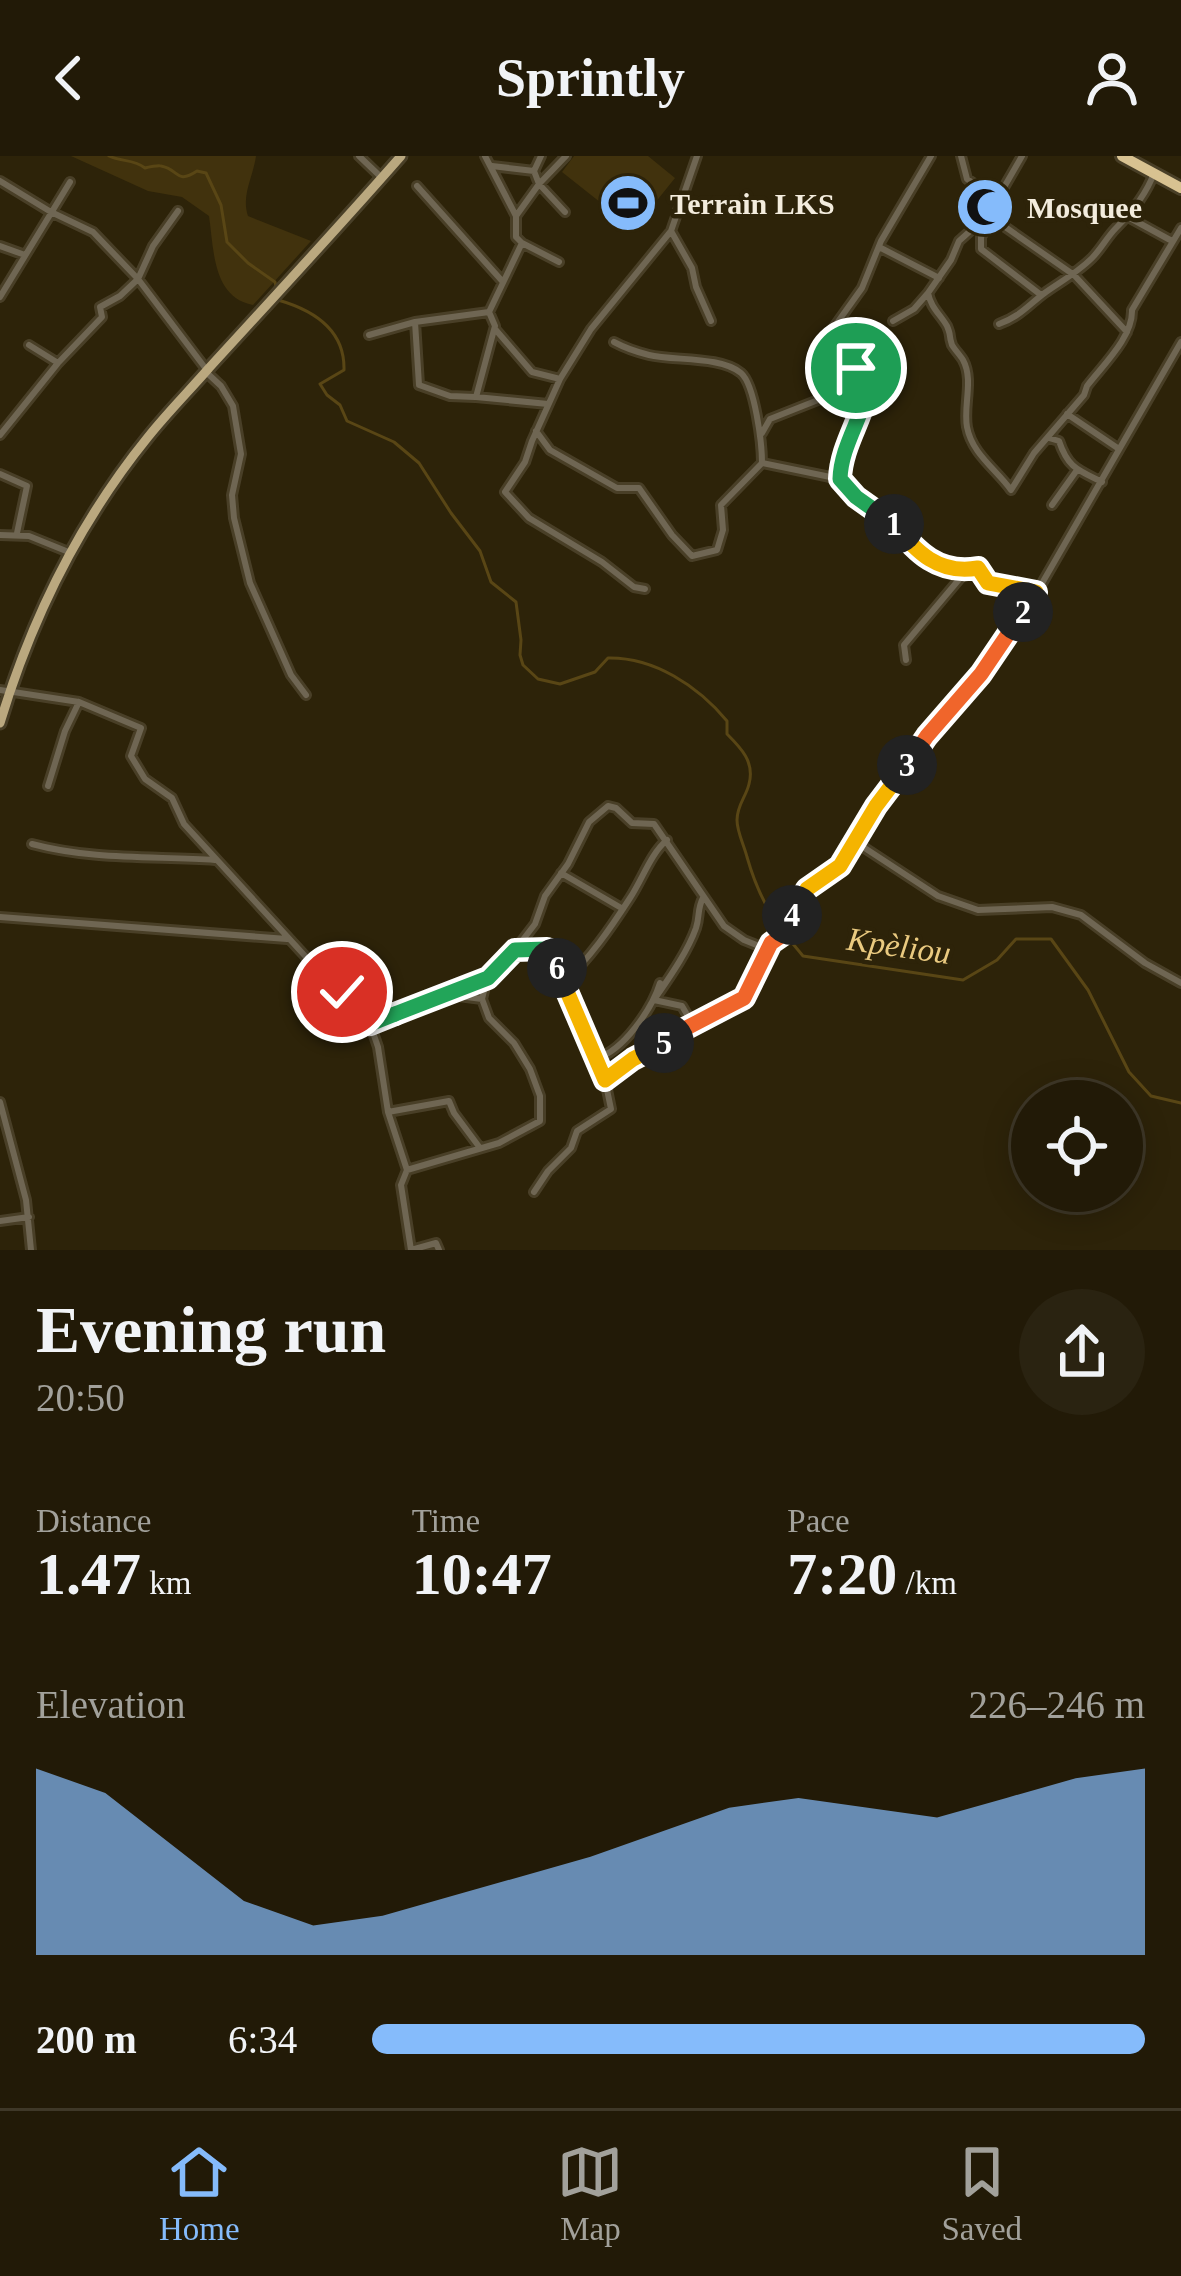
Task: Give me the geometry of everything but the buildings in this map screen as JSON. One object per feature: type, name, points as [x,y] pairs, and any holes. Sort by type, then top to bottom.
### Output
[{"type":"highway","points":[[1122,156],[1181,188]]},
{"type":"main road","points":[[0,723],[5,691],[29,638],[100,504],[139,449],[401,156]]},
{"type":"street","points":[[359,156],[382,178]]},
{"type":"street","points":[[485,156],[516,216],[516,237],[559,262]]},
{"type":"street","points":[[541,156],[534,171],[539,184],[565,212]]},
{"type":"street","points":[[516,216],[566,156]]},
{"type":"street","points":[[645,589],[634,587],[529,518],[505,492],[525,462],[560,379],[591,329],[671,231],[697,156]]},
{"type":"street","points":[[840,479],[841,460],[865,406],[868,387],[826,339],[862,288],[879,247],[931,156]]},
{"type":"street","points":[[961,156],[967,179],[998,200]]},
{"type":"street","points":[[1022,156],[981,237],[981,249],[1041,296]]},
{"type":"street","points":[[492,166],[534,171]]},
{"type":"street","points":[[999,324],[1020,316],[1096,254],[1128,218],[1154,173]]},
{"type":"street","points":[[0,181],[93,232],[138,279],[233,406],[242,454],[232,495],[247,570],[291,675],[306,695]]},
{"type":"street","points":[[0,297],[70,182]]},
{"type":"street","points":[[417,186],[503,282]]},
{"type":"street","points":[[0,435],[102,317],[100,307],[138,279],[153,246],[178,211]]},
{"type":"street","points":[[990,217],[1074,275],[1127,332]]},
{"type":"street","points":[[893,321],[914,309],[939,278],[958,241],[990,217]]},
{"type":"street","points":[[1128,218],[1173,241]]},
{"type":"street","points":[[928,293],[965,363],[966,424],[971,441],[1011,490],[1127,332],[1132,310],[1181,228]]},
{"type":"street","points":[[671,231],[692,268],[711,321]]},
{"type":"street","points":[[522,243],[489,312],[495,328],[532,372],[560,379]]},
{"type":"street","points":[[0,246],[25,255]]},
{"type":"street","points":[[879,247],[939,278]]},
{"type":"street","points":[[369,334],[489,312]]},
{"type":"street","points":[[415,322],[419,385],[451,396],[548,404]]},
{"type":"street","points":[[476,398],[495,328]]},
{"type":"street","points":[[536,431],[550,450],[617,488],[639,488],[692,556],[717,550],[723,530],[721,505],[762,463],[762,433],[749,385],[729,366],[651,356],[614,342]]},
{"type":"street","points":[[605,1080],[692,1024],[744,998],[773,940],[784,934],[807,889],[840,866],[927,736],[981,674],[1036,592],[1181,342]]},
{"type":"street","points":[[29,345],[58,363]]},
{"type":"street","points":[[762,433],[770,419],[861,383]]},
{"type":"street","points":[[1067,414],[1120,449]]},
{"type":"street","points":[[1047,437],[1059,441],[1065,459],[1077,470],[1102,482]]},
{"type":"street","points":[[762,463],[840,479],[856,497],[891,520],[917,553],[944,566],[978,568],[988,583],[1036,592]]},
{"type":"street","points":[[1052,505],[1077,470]]},
{"type":"street","points":[[0,474],[27,486],[16,533]]},
{"type":"street","points":[[0,535],[29,536],[71,553]]},
{"type":"street","points":[[906,660],[904,645],[967,570]]},
{"type":"street","points":[[5,691],[79,702],[141,728],[131,756],[136,766],[154,787],[172,798],[184,824],[287,939],[317,969],[340,973],[342,992],[370,1024],[378,1047],[388,1112],[407,1170],[401,1185],[411,1250],[436,1243],[439,1250]]},
{"type":"street","points":[[48,786],[64,731],[79,702]]},
{"type":"street","points":[[370,1024],[488,978],[536,924],[545,896],[589,822],[608,806],[632,823],[654,824],[724,926],[769,950]]},
{"type":"street","points":[[563,983],[600,944],[658,847],[667,840]]},
{"type":"street","points":[[854,841],[938,896],[978,910],[1052,907],[1081,915],[1145,963],[1181,982]]},
{"type":"street","points":[[32,844],[83,856],[215,860]]},
{"type":"street","points":[[561,873],[623,908]]},
{"type":"street","points":[[597,1058],[625,1040],[654,1000],[692,936],[703,898]]},
{"type":"street","points":[[0,917],[287,939]]},
{"type":"street","points":[[515,950],[547,949],[597,1058],[611,1109],[577,1131],[571,1148],[534,1192]]},
{"type":"street","points":[[407,1170],[499,1142],[540,1121],[540,1096],[530,1069],[514,1043],[489,1018],[482,999],[488,978]]},
{"type":"street","points":[[654,1000],[659,983]]},
{"type":"street","points":[[448,995],[482,999]]},
{"type":"street","points":[[654,1000],[682,1006],[692,1024]]},
{"type":"street","points":[[388,1112],[449,1101],[480,1148]]},
{"type":"street","points":[[0,1102],[29,1216],[31,1250]]},
{"type":"street","points":[[0,1222],[29,1216]]},
{"type":"shaded area","points":[[71,156],[256,156],[247,194],[248,216],[311,241],[253,305],[240,300],[222,282],[209,216],[182,197],[148,191]]},
{"type":"shaded area","name":"Terrain LKS","points":[[574,156],[648,156],[675,178],[634,229],[562,172]]},
{"type":"waterway","points":[[109,156],[145,168],[167,168],[181,176],[206,173],[221,205],[227,242],[275,282],[277,291]]},
{"type":"waterway","name":"Kpèliou","points":[[278,300],[315,316],[333,333],[344,370],[320,384],[327,395],[340,405],[347,421],[394,442],[419,463],[480,551],[491,582],[516,602],[523,665],[538,679],[560,684],[595,672],[608,658],[642,662],[689,685],[727,721],[727,734],[742,750],[750,769],[738,810],[739,834],[769,910],[803,956],[963,980],[997,960],[1016,939],[1051,939],[1088,990],[1129,1072],[1151,1096],[1181,1103]]},
{"type":"place","name":"Terrain LKS","points":[[628,203]]},
{"type":"place","name":"Mosquee","points":[[985,207]]},
{"type":"route","points":[[342,992],[370,1024],[488,978],[515,950],[547,949],[605,1080],[671,1036],[744,998],[771,943],[784,934],[807,889],[840,866],[876,806],[927,736],[981,674],[1036,592],[988,583],[978,568],[944,566],[917,553],[891,520],[856,497],[840,479],[841,460],[865,406],[868,387],[861,383],[856,368]]}]
